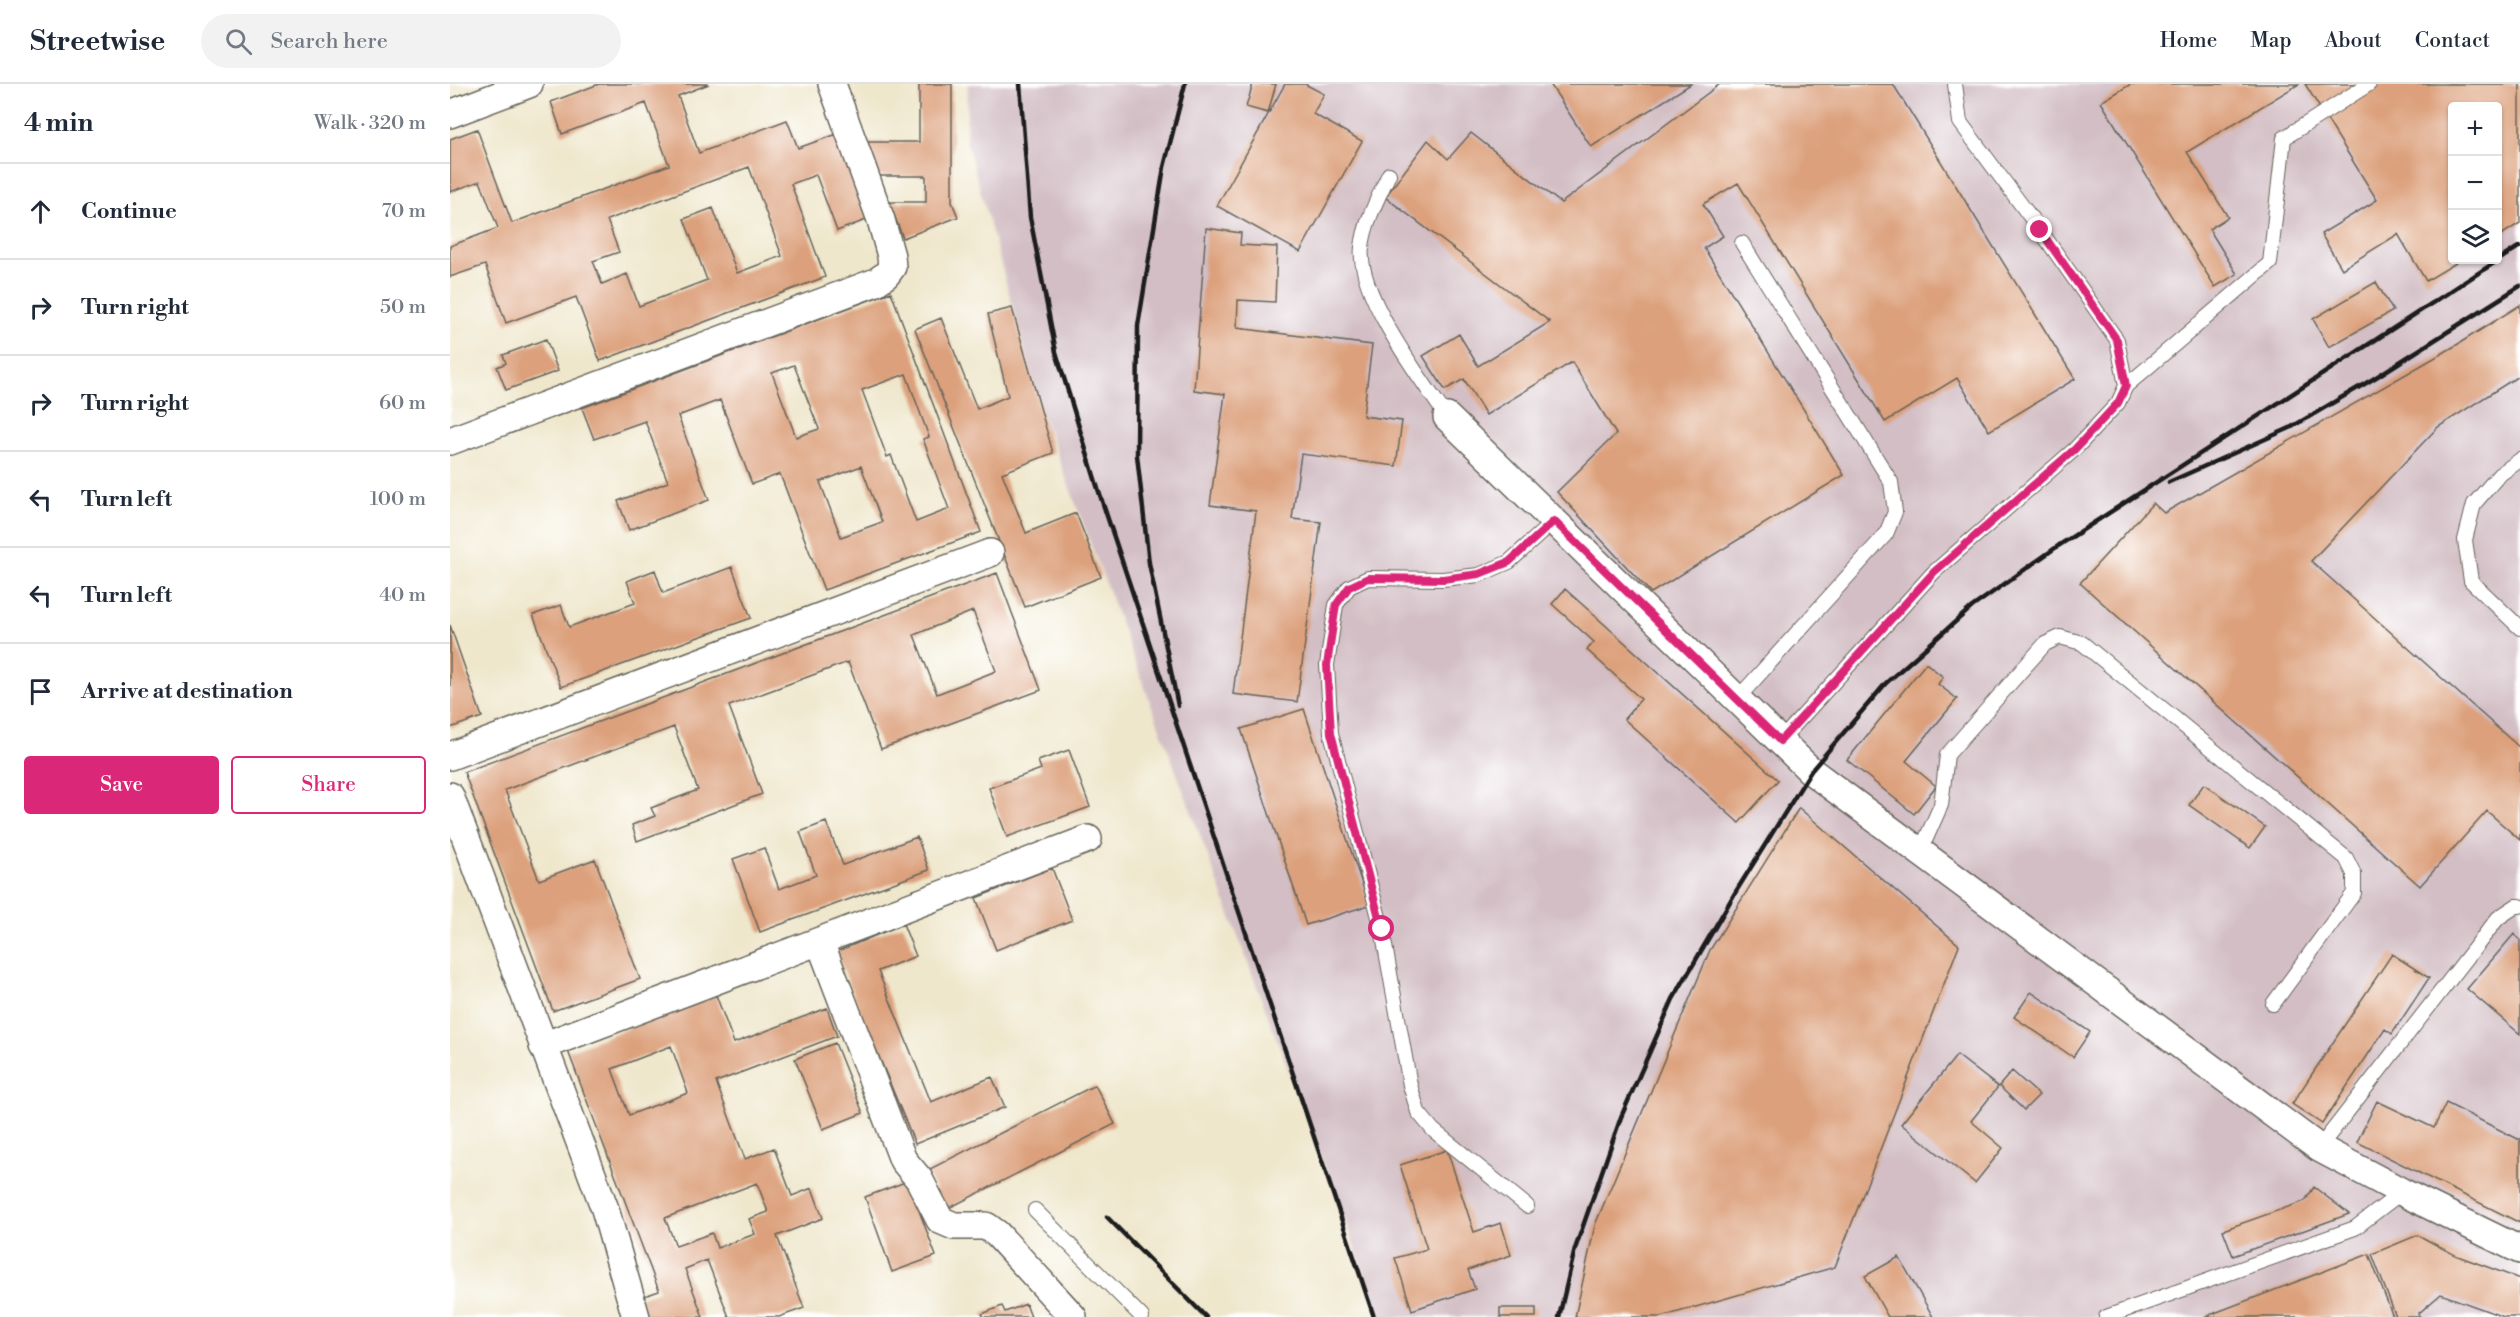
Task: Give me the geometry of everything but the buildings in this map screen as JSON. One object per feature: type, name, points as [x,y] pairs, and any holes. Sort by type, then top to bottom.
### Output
[{"type":"street","points":[[450,114],[528,84]]},
{"type":"street","points":[[450,441],[876,282],[886,275],[892,267],[891,256],[881,220],[832,84]]},
{"type":"street","points":[[1447,417],[1811,771],[2319,1148],[2520,1250]]},
{"type":"street","points":[[450,756],[990,553]]},
{"type":"street","points":[[450,796],[605,1209],[636,1317]]},
{"type":"street","points":[[543,1046],[1088,838]]},
{"type":"street","points":[[820,942],[903,1160],[919,1179],[940,1220],[954,1226],[986,1226],[998,1234],[1073,1317]]},
{"type":"lane","points":[[1955,84],[1960,122],[2040,230],[2117,340],[2126,386]]},
{"type":"lane","points":[[1780,741],[1934,572],[2075,449],[2118,403],[2126,386],[2270,263],[2284,138],[2369,84]]},
{"type":"lane","points":[[1389,174],[1365,230],[1361,250],[1362,271],[1393,338],[1447,417]]},
{"type":"lane","points":[[1737,699],[1886,534],[1895,512],[1891,482],[1742,243]]},
{"type":"lane","points":[[2520,460],[2499,475],[2474,504],[2465,540],[2470,581],[2520,628]]},
{"type":"lane","points":[[1527,1206],[1433,1130],[1418,1112],[1410,1085],[1382,929],[1331,733],[1327,665],[1336,605],[1349,587],[1368,578],[1443,579],[1479,574],[1509,562],[1554,521]]},
{"type":"lane","points":[[1920,852],[1941,806],[1947,755],[2045,644],[2060,637],[2082,643],[2346,858],[2354,874],[2354,892],[2273,1004]]},
{"type":"lane","points":[[2319,1148],[2498,918],[2516,906],[2520,906]]},
{"type":"lane","points":[[2106,1317],[2355,1228],[2402,1192]]},
{"type":"lane","points":[[1035,1210],[1142,1317]]},
{"type":"shaded area","points":[[968,84],[2520,84],[2520,1317],[1381,1317],[1045,422],[966,139]]},
{"type":"railway","points":[[1020,84],[1030,217],[1056,352],[1098,489],[1374,1317]]},
{"type":"railway","points":[[1178,706],[1149,563],[1137,455],[1138,326],[1164,167],[1185,84]]},
{"type":"railway","points":[[1559,1317],[1575,1249],[1621,1117],[1673,999],[1735,893],[1811,771],[1886,683],[1972,607],[2058,546],[2520,246]]},
{"type":"railway","points":[[2169,482],[2290,428],[2373,379],[2520,286]]},
{"type":"railway","points":[[1107,1217],[1206,1317]]},
{"type":"route","points":[[1382,929],[1331,733],[1327,665],[1336,605],[1349,587],[1368,578],[1443,579],[1479,574],[1509,562],[1554,521],[1780,741],[1934,572],[2075,449],[2118,403],[2126,386],[2117,340],[2040,230]]}]
